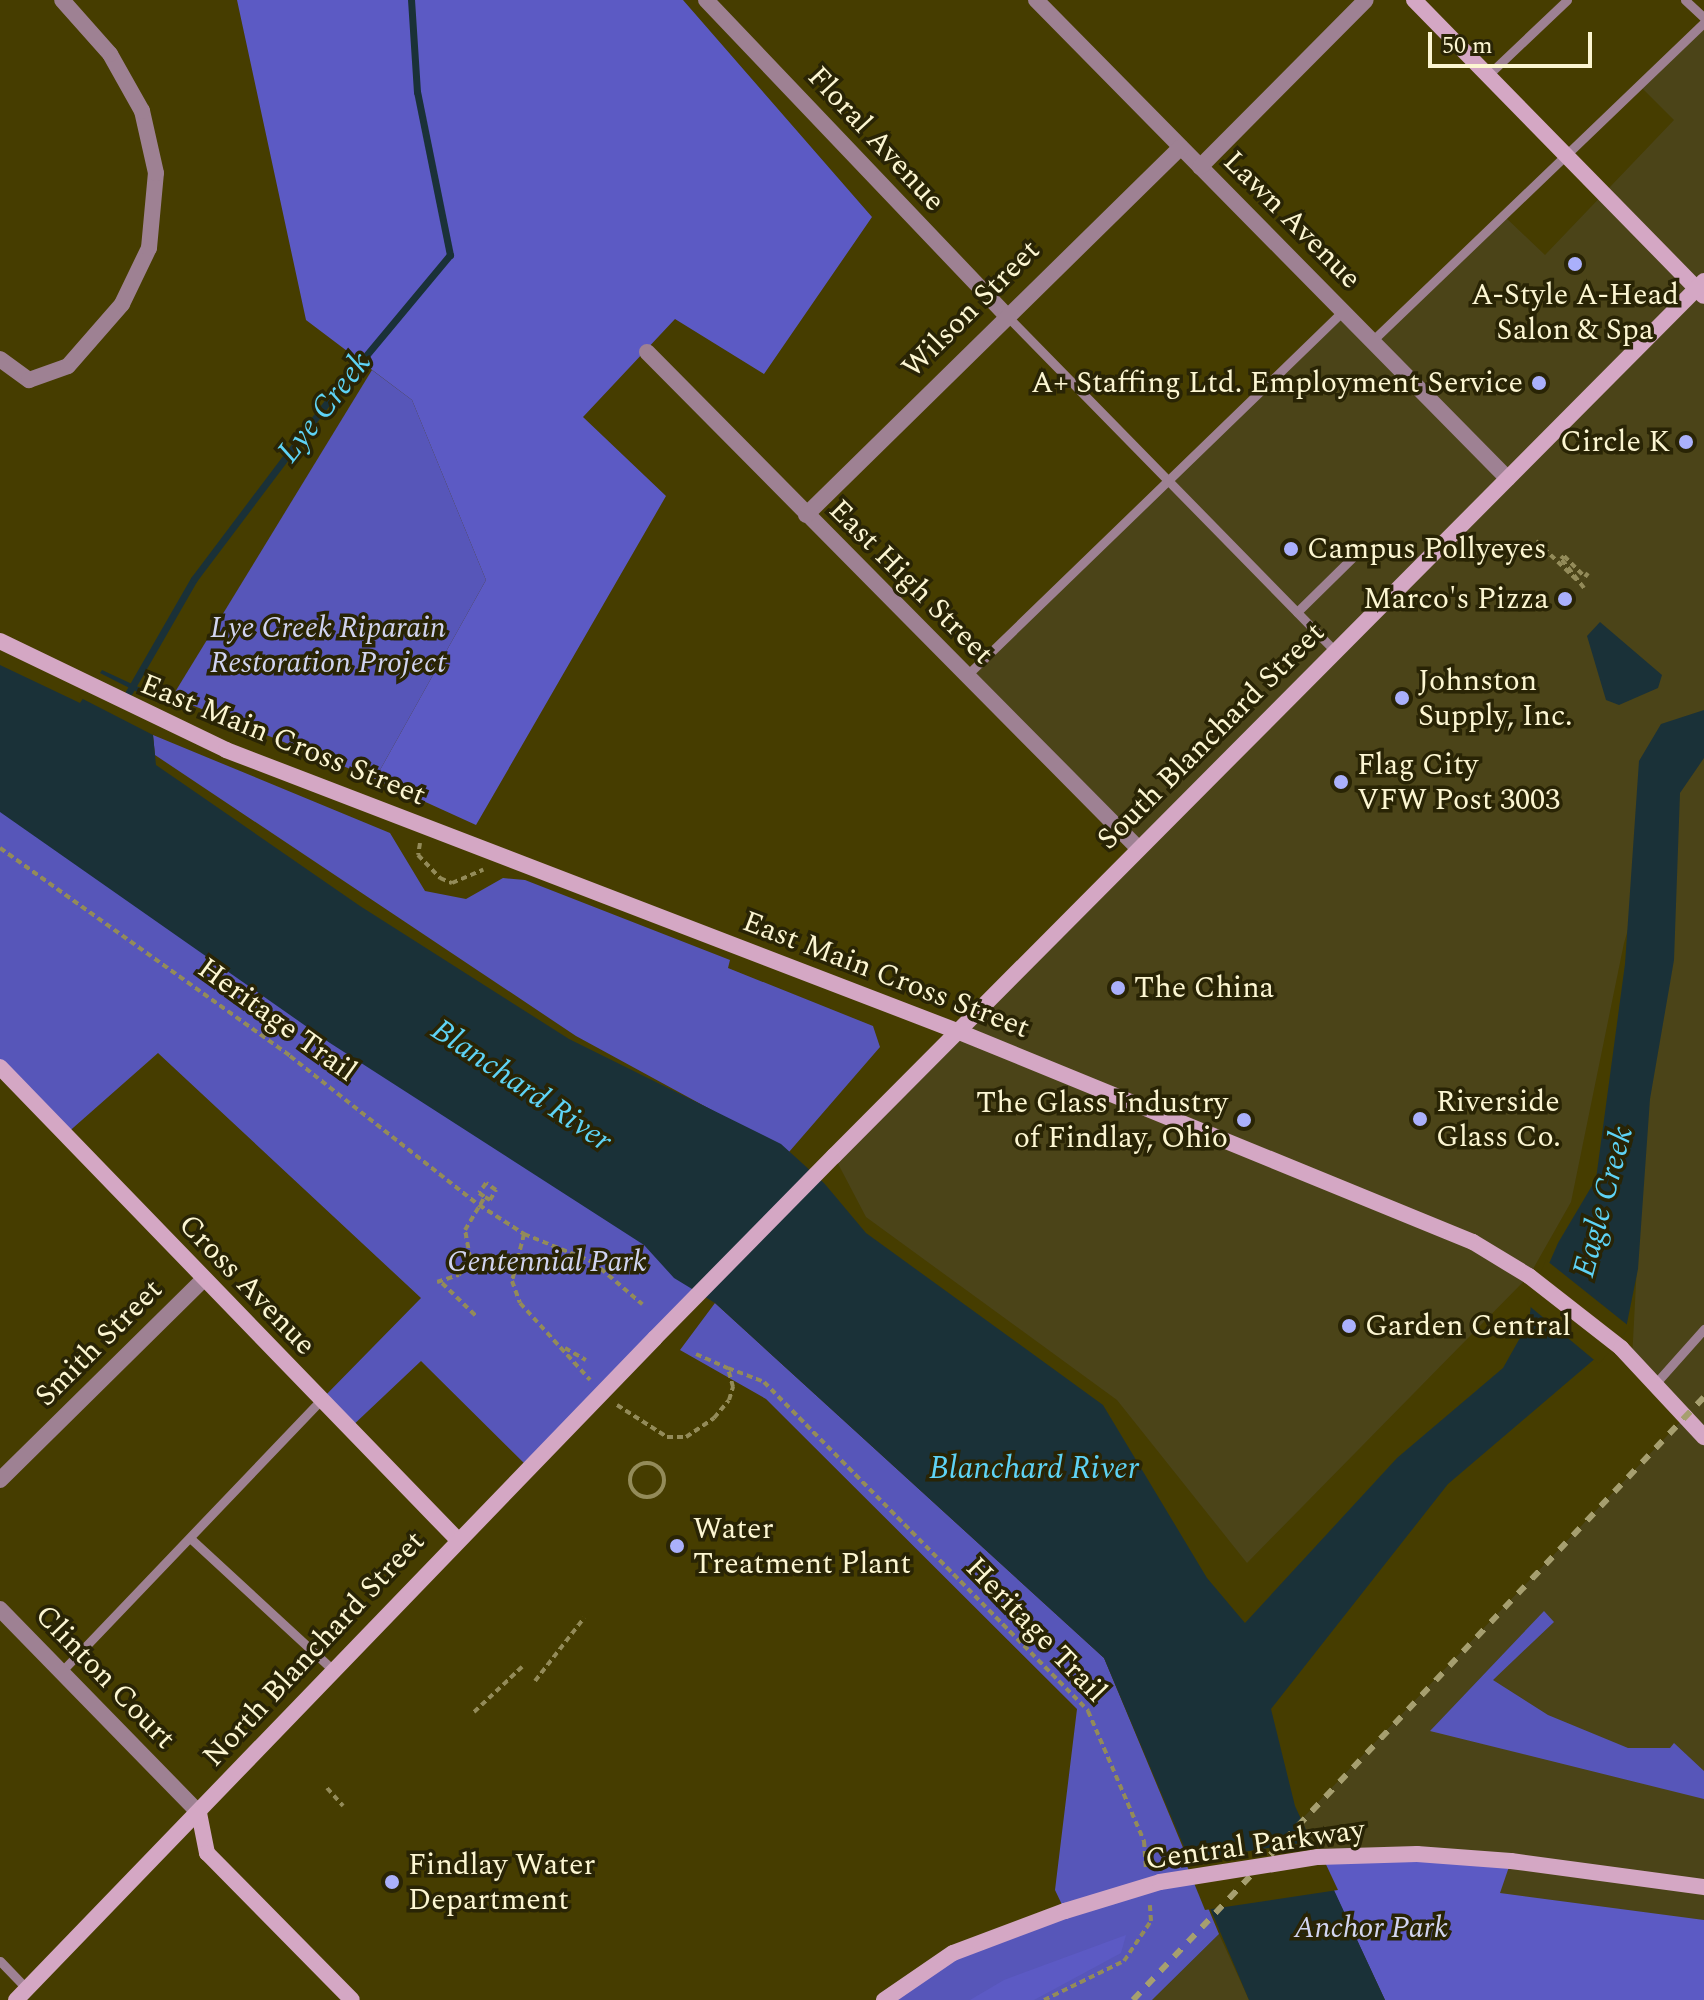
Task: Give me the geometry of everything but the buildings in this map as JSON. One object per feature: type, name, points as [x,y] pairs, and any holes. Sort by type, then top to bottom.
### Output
[{"type":"main road","points":[[1414,0],[1701,289]]},
{"type":"main road","name":"South Blanchard Street","points":[[655,1338],[1138,848],[1701,289]]},
{"type":"main road","name":"East Main Cross Street","points":[[0,641],[159,722],[423,828],[957,1031],[1473,1242],[1529,1276],[1621,1348],[1704,1437]]},
{"type":"main road","name":"Cross Avenue","points":[[0,1067],[457,1539]]},
{"type":"main road","name":"North Blanchard Street","points":[[21,1994],[199,1813],[457,1539],[655,1338]]},
{"type":"main road","points":[[199,1813],[207,1853],[352,2000]]},
{"type":"main road","name":"Central Parkway","points":[[884,2000],[953,1953],[1023,1922],[1160,1882],[1318,1857],[1417,1854],[1511,1861],[1704,1887]]},
{"type":"street","points":[[0,359],[29,380],[68,366],[122,304],[149,248],[156,206],[152,141],[142,111],[110,54],[62,0]]},
{"type":"street","name":"Floral Avenue","points":[[706,0],[1006,315]]},
{"type":"street","name":"Lawn Avenue","points":[[1036,0],[1508,479]]},
{"type":"street","points":[[1200,167],[1366,0]]},
{"type":"street","name":"Wilson Street","points":[[806,515],[1006,315],[1181,147]]},
{"type":"street","name":"East High Street","points":[[647,352],[1138,848]]},
{"type":"street","name":"Smith Street","points":[[0,1480],[203,1280]]},
{"type":"street","name":"Clinton Court","points":[[0,1609],[199,1813]]},
{"type":"lane","points":[[1488,75],[1567,0]]},
{"type":"lane","points":[[1372,341],[1564,154],[1581,145],[1704,20],[1685,0]]},
{"type":"lane","points":[[966,677],[1343,311]]},
{"type":"lane","points":[[1006,315],[1335,651]]},
{"type":"lane","points":[[1297,612],[1352,558]]},
{"type":"lane","points":[[1655,1384],[1704,1329]]},
{"type":"lane","points":[[61,1672],[321,1400]]},
{"type":"lane","points":[[190,1538],[332,1669]]},
{"type":"lane","points":[[0,1961],[21,1994]]},
{"type":"path","points":[[1536,541],[1579,582]]},
{"type":"path","points":[[1584,588],[1561,559],[1564,556],[1585,577],[1588,573]]},
{"type":"path","points":[[423,828],[418,855],[452,883],[503,858]]},
{"type":"path","name":"Heritage Trail","points":[[0,848],[290,1056],[479,1205],[524,1234],[593,1262],[642,1304]]},
{"type":"path","points":[[476,1316],[440,1282],[459,1275],[470,1258],[465,1230],[485,1197]]},
{"type":"path","points":[[524,1234],[512,1281],[520,1303],[602,1392],[641,1424],[667,1437],[686,1437],[714,1418],[729,1400],[733,1387],[728,1368]]},
{"type":"path","points":[[563,1348],[573,1348],[586,1360]]},
{"type":"path","name":"Heritage Trail","points":[[696,1354],[764,1382],[1088,1711],[1144,1841],[1148,1881]]},
{"type":"path","points":[[645,1464],[657,1466],[664,1482],[660,1492],[645,1497],[636,1493],[631,1478],[635,1469],[645,1464]]},
{"type":"path","points":[[535,1681],[584,1618]]},
{"type":"path","points":[[474,1712],[522,1667]]},
{"type":"path","points":[[327,1788],[343,1806]]},
{"type":"path","points":[[1044,2000],[1124,1961],[1151,1921],[1149,1894]]},
{"type":"shaded area","points":[[1704,22],[1704,2000],[1385,2000],[1301,1820],[1685,1417],[1632,1360],[1660,822],[1624,943],[1571,1202],[1529,1276],[1247,1563],[1117,1400],[866,1217],[834,1156],[1138,848],[966,677],[1343,311],[1372,341],[1502,214],[1545,255],[1674,120],[1640,86]]},
{"type":"shaded area","points":[[1219,1934],[1249,2000],[1152,2000]]},
{"type":"green space","points":[[237,0],[683,0],[872,217],[764,374],[675,319],[583,417],[666,496],[476,825],[375,779],[486,580],[412,400],[306,320]]},
{"type":"green space","name":"Lye Creek Riparain Restoration Project","points":[[372,370],[412,400],[486,580],[375,779],[172,697]]},
{"type":"green space","points":[[153,735],[390,833],[425,891],[466,899],[503,878],[525,880],[730,960],[728,968],[873,1026],[880,1047],[789,1152],[576,1036],[155,755]]},
{"type":"green space","name":"Centennial Park","points":[[0,752],[739,1252],[528,1467],[421,1361],[349,1429],[321,1400],[421,1298],[158,1053],[65,1135],[0,1067]]},
{"type":"green space","points":[[715,1303],[1104,1658],[1219,1934],[1152,2000],[884,2000],[953,1953],[1065,1911],[1055,1890],[1077,1709],[766,1399],[680,1350]]},
{"type":"green space","points":[[1544,1611],[1554,1622],[1493,1680],[1548,1715],[1628,1748],[1670,1748],[1674,1743],[1704,1771],[1704,1799],[1430,1731]]},
{"type":"green space","name":"Anchor Park","points":[[1318,1857],[1511,1861],[1500,1893],[1704,1920],[1704,2000],[1385,2000]]},
{"type":"green space","points":[[1126,1935],[1121,1953],[1034,2000],[970,2000],[1004,1980]]},
{"type":"water","points":[[1600,622],[1662,675],[1658,688],[1619,705],[1606,700],[1587,636]]},
{"type":"water","name":"Blanchard River","points":[[0,665],[80,703],[102,670],[160,697],[153,735],[156,765],[360,906],[569,1039],[781,1144],[824,1183],[866,1233],[1103,1405],[1207,1578],[1245,1623],[1397,1458],[1503,1368],[1529,1322],[1531,1305],[1558,1243],[1596,1179],[1625,964],[1639,761],[1661,724],[1704,710],[1704,758],[1680,793],[1674,960],[1650,1099],[1638,1269],[1625,1333],[1448,1484],[1271,1709],[1295,1806],[1385,2000],[1249,2000],[1104,1658],[715,1303],[674,1278],[644,1245],[330,1043],[0,812]]},
{"type":"pier","points":[[96,671],[163,705],[153,735],[79,697]]},
{"type":"pier","points":[[1546,1260],[1630,1327],[1599,1364],[1527,1304]]},
{"type":"pier","points":[[1315,1841],[1338,1890],[1205,1910],[1185,1861]]},
{"type":"waterway","name":"Lye Creek","points":[[129,692],[194,579],[329,400],[450,255],[417,92],[411,0]]},
{"type":"railway","points":[[1133,2000],[1704,1397]]},
{"type":"place","name":"A-Style A-Head Salon & Spa","points":[[1575,264]]},
{"type":"place","name":"A+ Staffing Ltd. Employment Service","points":[[1539,383]]},
{"type":"place","name":"Circle K","points":[[1686,442]]},
{"type":"place","name":"Campus Pollyeyes","points":[[1291,549]]},
{"type":"place","name":"Marco's Pizza","points":[[1565,599]]},
{"type":"place","name":"Johnston Supply, Inc.","points":[[1402,698]]},
{"type":"place","name":"Flag City VFW Post 3003","points":[[1341,782]]},
{"type":"place","name":"The China","points":[[1118,988]]},
{"type":"place","name":"Riverside Glass Co.","points":[[1420,1119]]},
{"type":"place","name":"The Glass Industry of Findlay, Ohio","points":[[1244,1120]]},
{"type":"place","name":"Garden Central","points":[[1349,1326]]},
{"type":"place","name":"Water Treatment Plant","points":[[677,1546]]},
{"type":"place","name":"Findlay Water Department","points":[[392,1882]]},
{"type":"water label","name":"Eagle Creek","points":[[1604,1202]]}]
